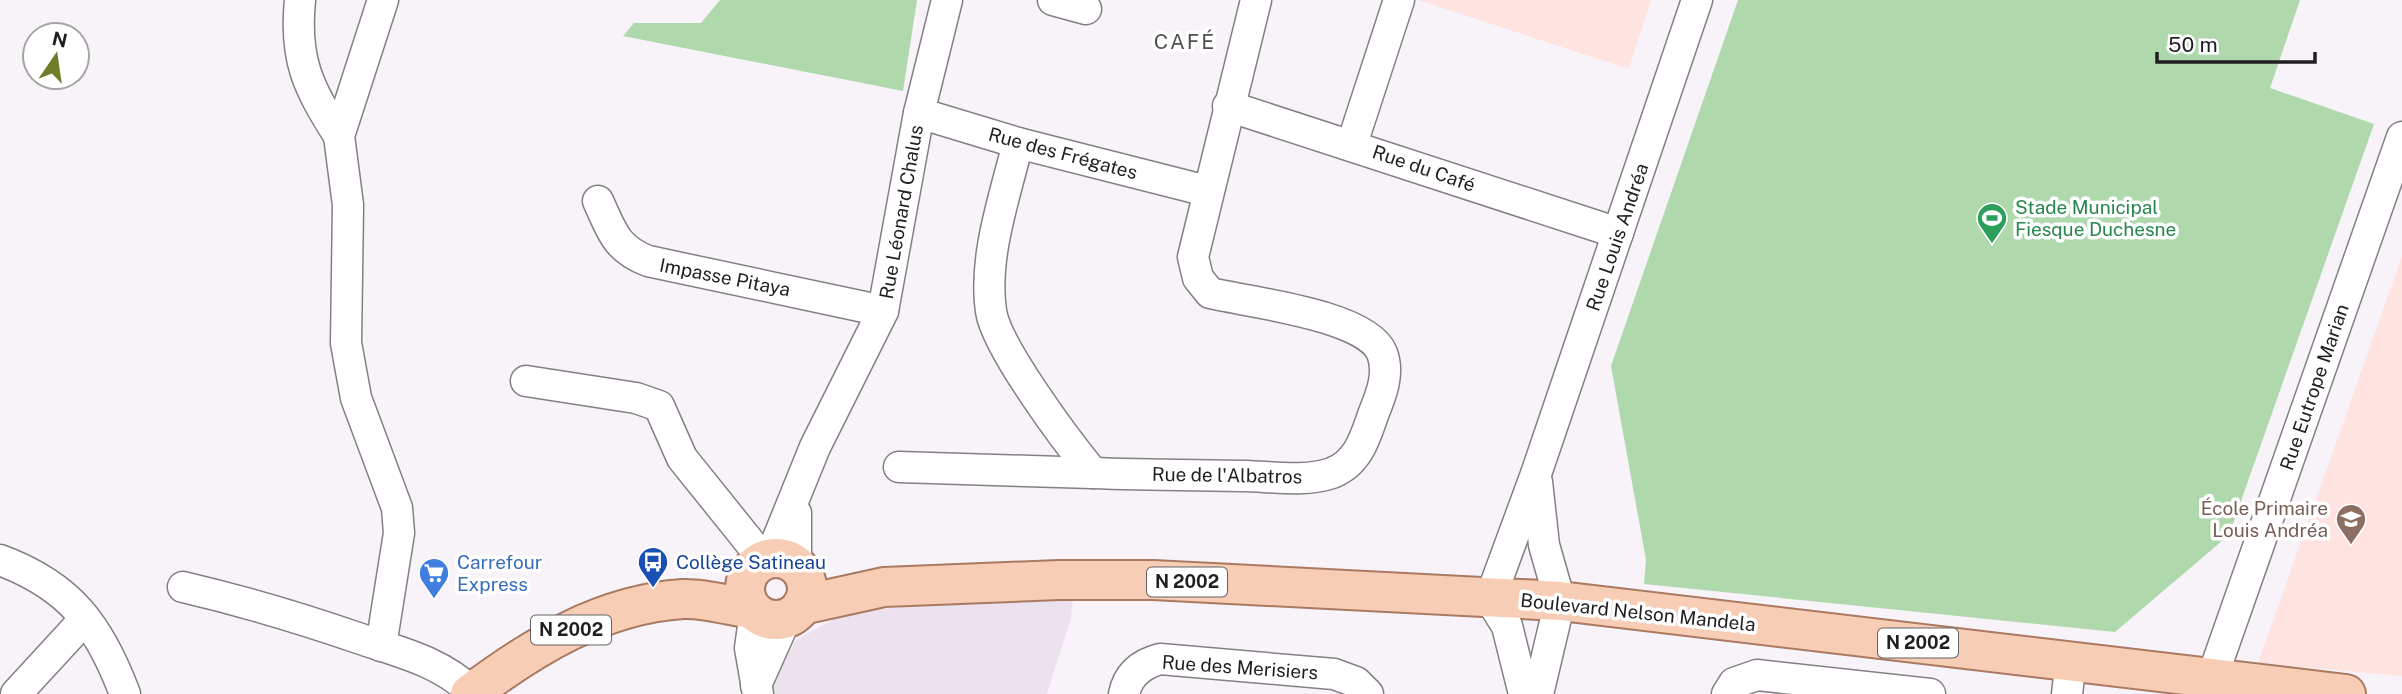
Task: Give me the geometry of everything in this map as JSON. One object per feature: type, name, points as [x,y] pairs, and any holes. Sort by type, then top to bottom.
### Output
[{"type":"main road","name":"Boulevard Nelson Mandela","points":[[471,693],[581,624],[632,607],[775,585],[884,587],[1059,580],[1153,580],[1560,601],[2069,677],[2212,678],[2346,694]]},
{"type":"street","points":[[300,0],[302,67],[310,92],[339,136]]},
{"type":"street","points":[[381,646],[399,533],[397,508],[356,398],[346,343],[348,205],[339,136],[383,0]]},
{"type":"street","name":"Rue Léonard Chalus","points":[[757,690],[775,585],[798,492],[815,447],[883,311],[919,113],[947,0]]},
{"type":"street","points":[[1053,0],[1086,9]]},
{"type":"street","points":[[1207,191],[1256,0]]},
{"type":"street","points":[[1352,144],[1399,0]]},
{"type":"street","name":"Rue Louis Andréa","points":[[1490,599],[1536,474],[1698,0]]},
{"type":"street","name":"Rue du Café","points":[[1228,106],[1352,144],[1618,233]]},
{"type":"street","name":"Rue des Frégates","points":[[919,113],[1018,143],[1207,191]]},
{"type":"street","name":"Rue Eutrope Marian","points":[[2212,678],[2402,136]]},
{"type":"street","points":[[1018,143],[989,282],[991,315],[1006,348],[1069,444],[1093,473]]},
{"type":"street","name":"Rue de l'Albatros","points":[[1093,473],[1316,476],[1331,473],[1349,463],[1363,443],[1385,377],[1385,364],[1378,346],[1360,331],[1333,320],[1205,290],[1198,278],[1193,257],[1207,191]]},
{"type":"street","name":"Impasse Pitaya","points":[[598,201],[617,242],[639,257],[883,311]]},
{"type":"street","points":[[526,381],[636,398],[659,406],[682,458],[775,585]]},
{"type":"street","points":[[899,467],[1093,473]]},
{"type":"street","name":"Rue Louis Andréa","points":[[1536,474],[1544,545],[1560,601]]},
{"type":"street","points":[[0,560],[43,578],[61,592],[85,619],[112,659],[125,694]]},
{"type":"street","points":[[183,587],[261,605],[381,646],[454,675],[471,693]]},
{"type":"street","points":[[1490,599],[1507,626],[1524,694]]},
{"type":"street","points":[[1538,694],[1560,601]]},
{"type":"street","points":[[12,685],[85,619]]},
{"type":"street","name":"Rue des Merisiers","points":[[1124,694],[1134,673],[1147,662],[1160,659],[1334,674],[1356,682],[1368,694]]},
{"type":"street","points":[[1727,694],[1734,683],[1757,674],[1930,694]]},
{"type":"shaded area","points":[[1418,0],[1651,0],[1629,69]]},
{"type":"shaded area","name":"École Primaire Louis Andréa","points":[[2402,256],[2402,676],[2258,663],[2341,429]]},
{"type":"shaded area","points":[[1073,597],[1071,618],[1047,694],[772,694],[771,687],[796,640],[843,614],[968,599]]},
{"type":"green space","points":[[720,0],[917,0],[903,91],[623,36],[634,23],[701,23]]},
{"type":"green space","name":"Stade Municipal Fiesque Duchesne","points":[[1738,0],[2300,0],[2270,88],[2374,124],[2229,535],[2115,632],[1644,584],[1646,560],[1611,366]]},
{"type":"place","name":"Stade Municipal Fiesque Duchesne","points":[[1992,245]]},
{"type":"place","name":"École Primaire Louis Andréa","points":[[2351,546]]},
{"type":"place","name":"Collège Satineau","points":[[653,589]]},
{"type":"place","name":"Carrefour Express","points":[[434,600]]},
{"type":"district","name":"CAFÉ","points":[[1185,42]]}]
